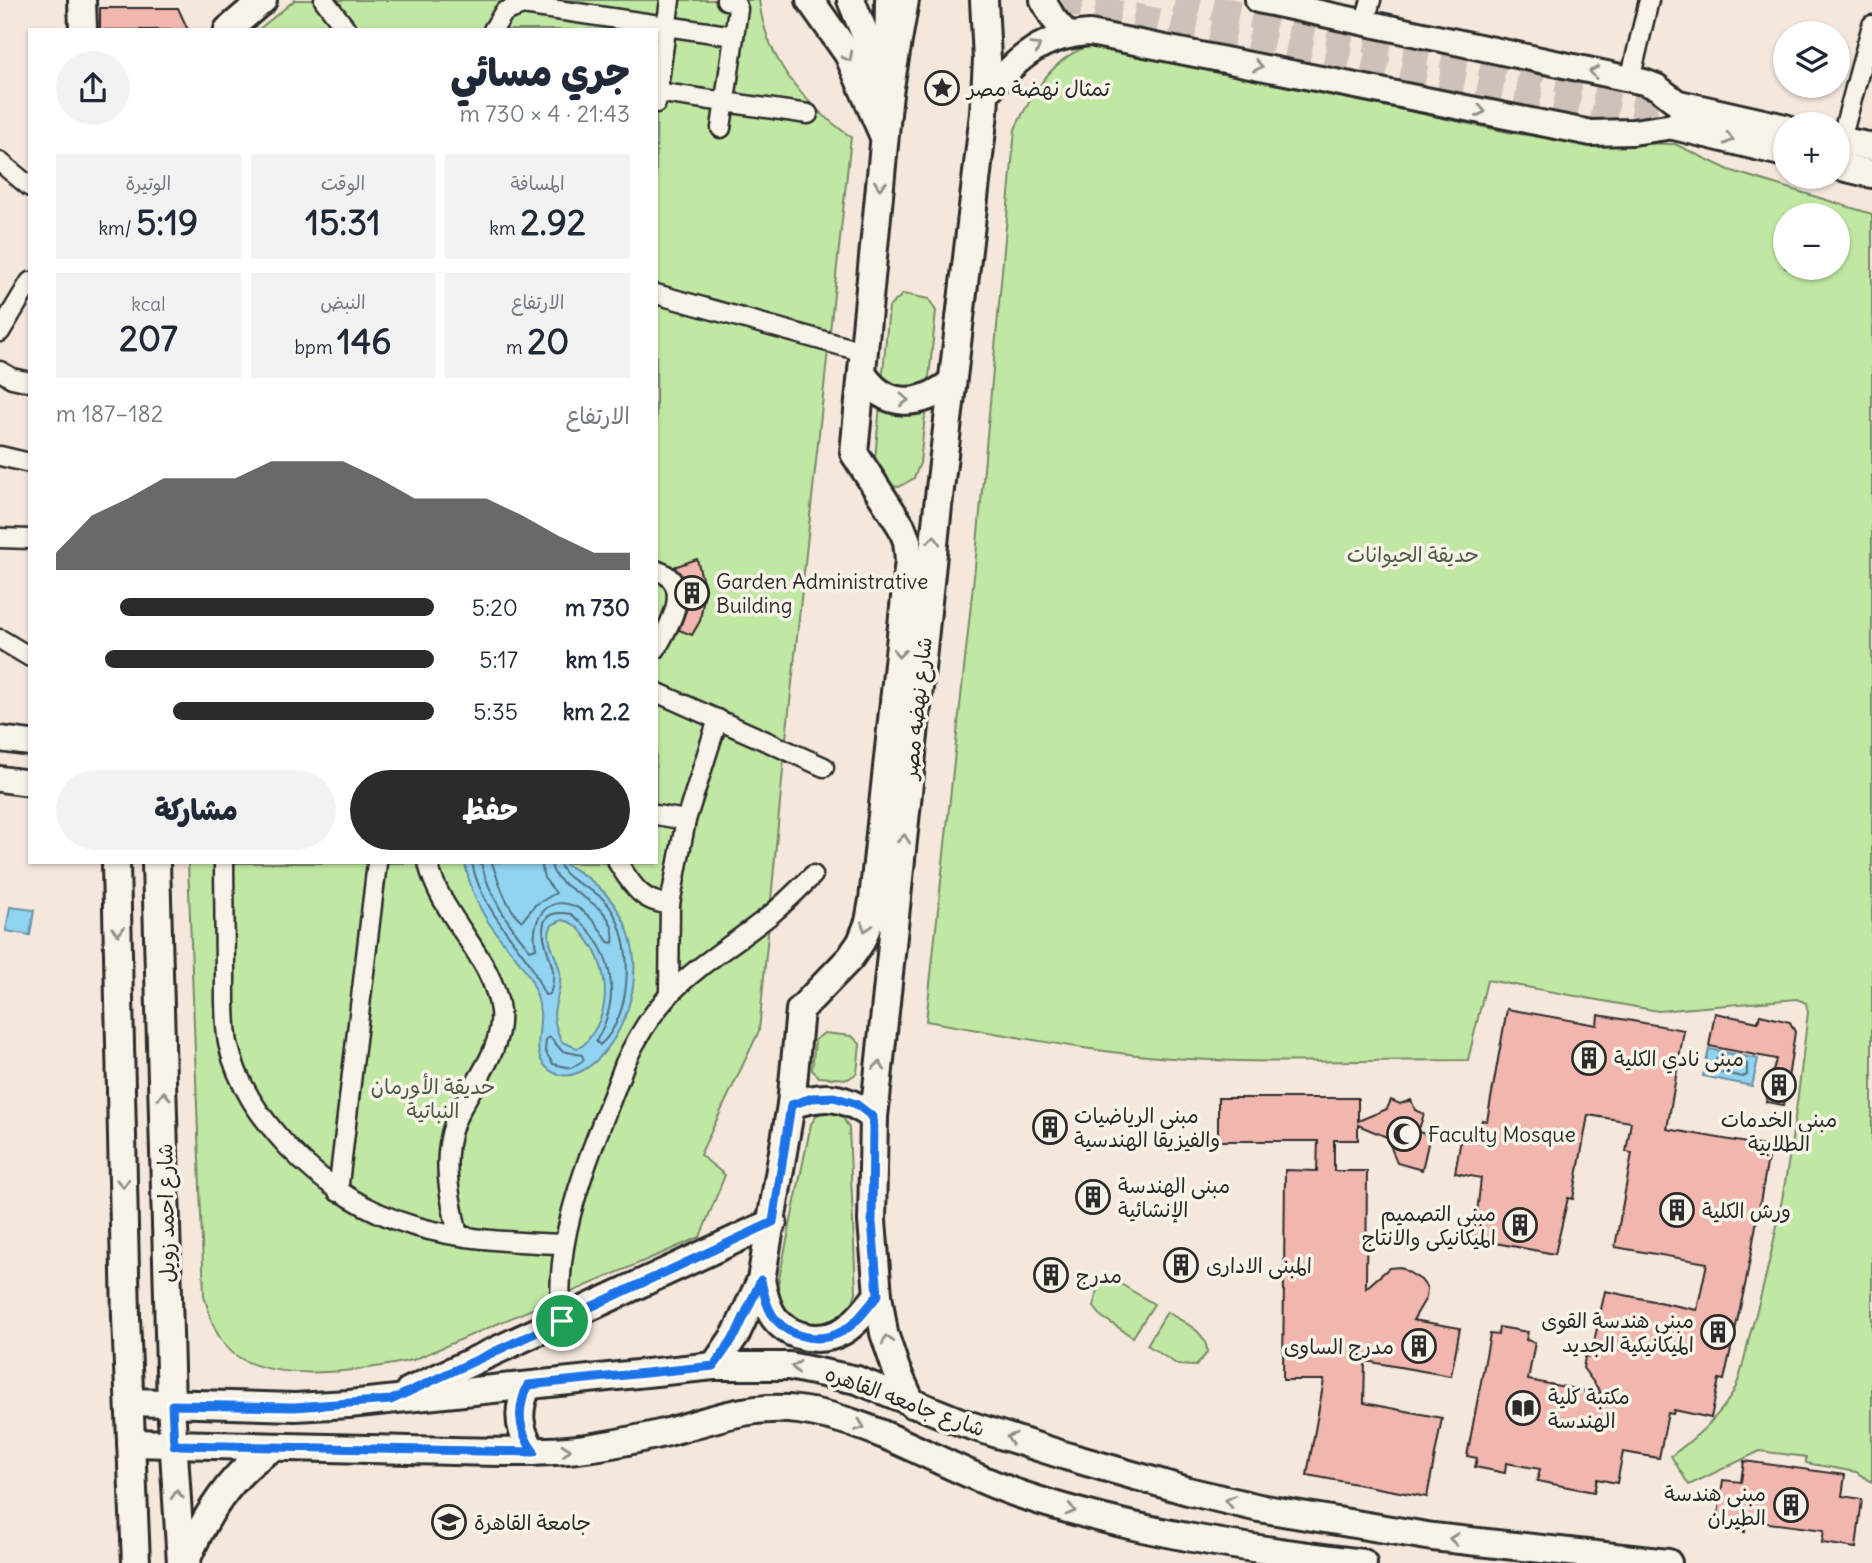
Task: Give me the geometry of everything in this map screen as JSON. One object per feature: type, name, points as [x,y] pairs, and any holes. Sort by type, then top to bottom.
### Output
[{"type":"main road","points":[[82,0],[83,28]]},
{"type":"main road","points":[[230,28],[263,0]]},
{"type":"main road","points":[[810,0],[848,54],[885,139]]},
{"type":"main road","points":[[851,0],[889,93]]},
{"type":"main road","name":"شارع نهضه مصر","points":[[714,1366],[736,1334],[761,1280],[791,1105],[800,1010],[850,958],[861,942],[869,922],[909,560],[907,541],[896,517],[854,453],[889,93],[905,0]]},
{"type":"main road","name":"شارع نهضه مصر","points":[[912,1404],[884,1333],[878,1295],[872,1222],[873,1117],[986,93],[984,4]]},
{"type":"main road","points":[[1676,115],[1773,127]]},
{"type":"main road","points":[[1676,115],[1773,149]]},
{"type":"main road","points":[[1850,148],[1872,147]]},
{"type":"main road","points":[[1850,157],[1872,174]]},
{"type":"main road","points":[[863,363],[879,393],[907,401],[932,396],[953,382]]},
{"type":"main road","name":"شارع احمد زويل","points":[[116,864],[136,1563]]},
{"type":"main road","name":"شارع احمد زويل","points":[[156,864],[172,1405],[183,1563]]},
{"type":"main road","points":[[791,1105],[812,1098],[834,1097],[856,1104],[873,1117]]},
{"type":"main road","points":[[391,1400],[773,1222]]},
{"type":"main road","points":[[761,1280],[767,1305],[777,1321],[791,1332],[808,1338],[827,1338],[844,1331],[878,1295]]},
{"type":"main road","name":"شارع جامعه القاهره","points":[[130,1402],[295,1407],[391,1400],[714,1366],[760,1364],[819,1370],[857,1380],[912,1404],[1066,1455],[1188,1491],[1259,1507],[1433,1537],[1668,1563]]},
{"type":"main road","points":[[528,1385],[519,1420],[527,1443],[534,1452]]},
{"type":"main road","name":"شارع جامعه القاهره","points":[[131,1443],[534,1452],[636,1440],[730,1413],[759,1409],[796,1409],[832,1416],[866,1428],[974,1478],[1072,1510],[1236,1546],[1363,1563]]},
{"type":"main road","points":[[183,1563],[220,1499],[257,1457],[274,1447]]},
{"type":"street","points":[[324,0],[345,28]]},
{"type":"street","points":[[658,88],[670,0]]},
{"type":"street","points":[[721,128],[738,6],[735,2],[726,0]]},
{"type":"street","points":[[888,0],[889,93]]},
{"type":"street","points":[[1043,0],[1053,18],[1067,34]]},
{"type":"street","points":[[986,93],[1029,51],[1047,40],[1067,34],[1090,33],[1591,133],[1633,132],[1676,115],[1657,88],[1630,80],[1258,0]]},
{"type":"street","points":[[1364,24],[1371,0]]},
{"type":"street","points":[[1630,80],[1649,0]]},
{"type":"street","points":[[494,28],[504,12],[523,5],[734,36]]},
{"type":"street","points":[[1849,112],[1872,25]]},
{"type":"street","points":[[658,95],[808,114]]},
{"type":"street","points":[[0,162],[28,185]]},
{"type":"street","points":[[0,332],[28,285]]},
{"type":"street","points":[[658,295],[863,363]]},
{"type":"street","points":[[0,371],[12,378],[28,382]]},
{"type":"street","points":[[0,456],[28,463]]},
{"type":"street","points":[[0,538],[28,539]]},
{"type":"street","points":[[658,571],[667,574],[675,584],[677,599],[673,618],[658,645]]},
{"type":"street","points":[[0,639],[28,656]]},
{"type":"street","points":[[658,693],[824,767]]},
{"type":"street","points":[[668,993],[670,904],[686,820],[718,719]]},
{"type":"street","points":[[0,740],[28,743]]},
{"type":"street","points":[[0,779],[28,783]]},
{"type":"street","points":[[658,815],[686,820]]},
{"type":"street","points":[[224,864],[225,1014],[234,1065],[257,1111],[273,1131],[312,1171],[338,1192],[394,1222],[458,1235],[563,1244]]},
{"type":"street","points":[[338,1192],[377,864]]},
{"type":"street","points":[[428,864],[431,877],[497,993],[500,1014],[499,1035],[460,1111],[449,1143],[447,1175],[458,1235]]},
{"type":"street","points":[[619,864],[640,894],[654,902],[670,904]]},
{"type":"street","points":[[562,1321],[559,1271],[573,1205],[625,1063],[637,1038],[668,993],[699,966],[771,915],[813,875]]},
{"type":"green space","name":"حديقة الأورمان النباتية","points":[[295,0],[759,0],[770,42],[790,78],[817,110],[851,137],[785,748],[759,1031],[700,1155],[725,1175],[700,1237],[413,1360],[342,1371],[287,1371],[262,1367],[241,1358],[225,1345],[217,1333],[204,1295],[188,864],[658,864],[658,28],[260,28]]},
{"type":"green space","name":"حديقة الحيوانات","points":[[1093,45],[1107,46],[1507,132],[1572,142],[1675,144],[1729,170],[1773,184],[1773,189],[1791,189],[1836,203],[1773,203],[1773,280],[1850,280],[1850,207],[1872,214],[1872,1482],[1856,1472],[1806,1463],[1806,1457],[1760,1451],[1689,1485],[1671,1456],[1718,1414],[1735,1389],[1741,1373],[1762,1292],[1787,1173],[1808,1012],[1806,1003],[1797,999],[1658,1011],[1487,980],[1468,1060],[1274,1061],[1158,1057],[1071,1046],[926,1021],[975,567],[1015,129],[1045,78],[1066,57]]},
{"type":"green space","points":[[903,294],[929,299],[936,311],[920,463],[914,478],[899,487],[883,485],[874,470],[889,307]]},
{"type":"green space","points":[[824,1033],[852,1036],[860,1044],[857,1073],[848,1079],[819,1077],[812,1070],[815,1040]]},
{"type":"green space","points":[[826,1111],[841,1114],[849,1128],[856,1292],[850,1308],[840,1319],[827,1325],[813,1326],[800,1323],[789,1314],[781,1301],[778,1284],[811,1124],[817,1115]]},
{"type":"green space","points":[[1114,1280],[1154,1304],[1133,1337],[1102,1317],[1094,1307],[1097,1288]]},
{"type":"green space","points":[[1167,1312],[1193,1328],[1203,1339],[1207,1353],[1196,1366],[1178,1365],[1147,1345]]},
{"type":"water","points":[[465,864],[565,864],[607,895],[629,933],[634,972],[627,1010],[611,1043],[590,1066],[568,1075],[547,1068],[542,1062],[538,1048],[540,1012],[533,985],[524,968],[484,915]],"holes":[[[562,920],[572,923],[582,932],[598,958],[605,996],[599,1022],[586,1043],[577,1048],[562,1042],[557,1030],[554,1012],[560,972],[549,936],[552,925]]]},
{"type":"water","points":[[10,907],[34,910],[30,935],[6,931]]},
{"type":"water","points":[[1709,1049],[1758,1059],[1752,1086],[1703,1076]]},
{"type":"building","points":[[100,8],[178,8],[187,28],[100,28]]},
{"type":"building","name":"Garden Administrative Building","points":[[697,559],[705,590],[700,621],[692,635],[679,630],[687,608],[688,592],[684,578],[674,567]]},
{"type":"building","points":[[1507,1009],[1597,1025],[1598,1015],[1684,1030],[1667,1129],[1770,1147],[1746,1281],[1724,1380],[1719,1379],[1711,1418],[1674,1410],[1673,1414],[1668,1413],[1659,1458],[1623,1452],[1617,1483],[1597,1479],[1594,1492],[1537,1481],[1540,1469],[1506,1463],[1505,1473],[1475,1467],[1477,1458],[1467,1456],[1490,1334],[1498,1335],[1499,1327],[1528,1332],[1526,1340],[1535,1342],[1528,1380],[1602,1394],[1583,1368],[1585,1357],[1591,1356],[1605,1291],[1697,1310],[1707,1263],[1615,1247],[1632,1153],[1626,1152],[1631,1122],[1588,1115],[1573,1199],[1568,1198],[1555,1254],[1474,1239],[1481,1178],[1455,1173],[1461,1139],[1477,1142],[1482,1120],[1487,1121]]},
{"type":"building","name":"مبنى الخدمات الطلابية","points":[[1715,1013],[1758,1022],[1760,1015],[1790,1022],[1795,1032],[1784,1105],[1766,1102],[1776,1059],[1709,1046]]},
{"type":"building","points":[[1218,1098],[1358,1098],[1358,1121],[1387,1109],[1391,1100],[1400,1104],[1411,1100],[1415,1110],[1424,1114],[1418,1132],[1430,1135],[1422,1170],[1397,1163],[1387,1137],[1358,1125],[1358,1140],[1334,1140],[1334,1171],[1367,1171],[1366,1288],[1389,1268],[1400,1267],[1421,1280],[1427,1288],[1426,1298],[1413,1320],[1460,1328],[1451,1376],[1365,1361],[1364,1403],[1442,1418],[1427,1497],[1307,1475],[1324,1380],[1283,1380],[1285,1170],[1317,1171],[1318,1141],[1218,1141]]},
{"type":"building","name":"مبنى هندسة الطيران","points":[[1744,1461],[1845,1475],[1842,1496],[1862,1499],[1856,1548],[1822,1543],[1824,1530],[1746,1520],[1745,1532],[1716,1528],[1723,1480],[1741,1482]]},
{"type":"tunnel","points":[[1057,0],[1423,77],[1669,125]]},
{"type":"tunnel","points":[[1175,0],[1679,104]]},
{"type":"place","name":"تمثال نهضة مصر","points":[[942,88]]},
{"type":"place","name":"Garden Administrative Building","points":[[692,593]]},
{"type":"place","name":"مبنى نادي الكلية","points":[[1589,1058]]},
{"type":"place","name":"مبنى الخدمات الطلابية","points":[[1779,1085]]},
{"type":"place","name":"مبنى الرياضيات والفيزيقا الهندسية","points":[[1050,1127]]},
{"type":"place","name":"Faculty Mosque","points":[[1404,1134]]},
{"type":"place","name":"مبنى الهندسة الإنشائية","points":[[1093,1197]]},
{"type":"place","name":"ورش الكلية","points":[[1677,1210]]},
{"type":"place","name":"مبنى التصميم الميكانيكى والانتاج","points":[[1520,1225]]},
{"type":"place","name":"المبنى الادارى","points":[[1181,1265]]},
{"type":"place","name":"مدرج","points":[[1051,1275]]},
{"type":"place","name":"مبنى هندسة القوى الميكانيكية الجديد","points":[[1718,1332]]},
{"type":"place","name":"مدرج الساوى","points":[[1419,1346]]},
{"type":"place","name":"مكتبة كلية الهندسة","points":[[1523,1408]]},
{"type":"place","name":"مبنى هندسة الطيران","points":[[1791,1505]]},
{"type":"place","name":"جامعة القاهرة","points":[[449,1522]]},
{"type":"route","points":[[834,1097],[856,1104],[873,1117],[872,1222],[878,1295],[844,1331],[827,1338],[808,1338],[791,1332],[777,1321],[767,1305],[761,1280],[746,1316],[714,1366],[528,1385],[522,1396],[519,1420],[527,1443],[534,1452],[174,1445],[172,1405],[295,1407],[391,1400],[562,1321],[773,1222],[791,1105],[812,1098],[834,1097]]}]
